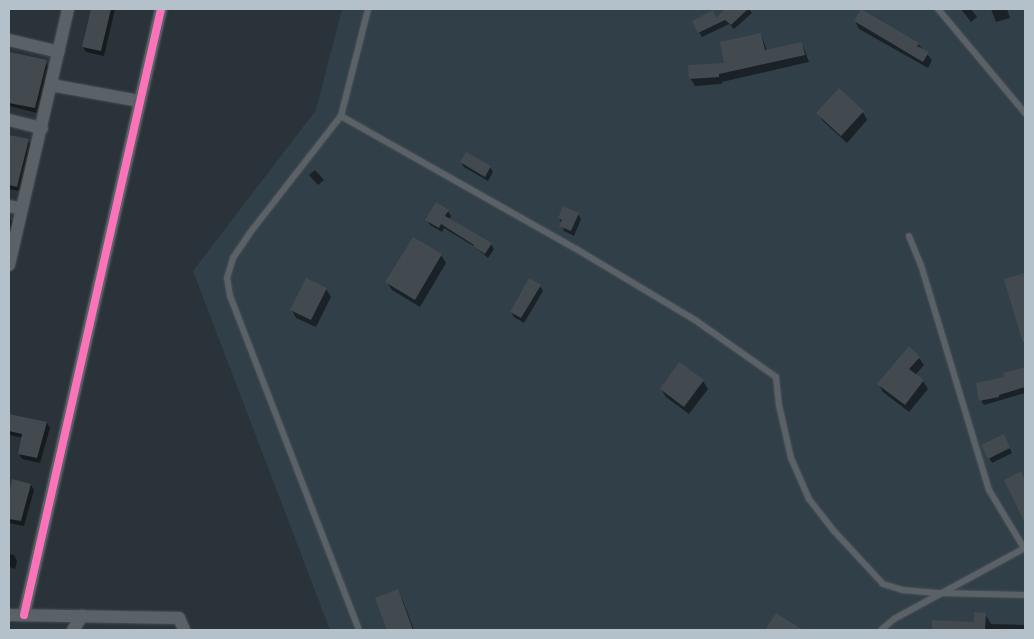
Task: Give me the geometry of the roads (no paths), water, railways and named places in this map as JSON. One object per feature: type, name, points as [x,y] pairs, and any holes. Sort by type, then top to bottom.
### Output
[{"type":"street","points":[[9,265],[68,9]]},
{"type":"street","points":[[24,615],[161,9]]},
{"type":"street","points":[[9,40],[59,52]]},
{"type":"street","points":[[51,85],[139,101]]},
{"type":"street","points":[[9,120],[42,128]]},
{"type":"street","points":[[9,206],[22,210]]},
{"type":"street","points":[[9,615],[179,618],[184,630]]},
{"type":"street","points":[[72,630],[82,616]]},
{"type":"lane","points":[[359,630],[230,296],[227,278],[233,258],[249,234],[341,116],[368,9]]},
{"type":"lane","points":[[938,9],[1025,112]]},
{"type":"lane","points":[[341,116],[578,250],[670,305],[776,377],[779,405],[791,458],[809,499],[834,531],[883,584],[903,590],[939,594],[1025,595]]},
{"type":"lane","points":[[882,630],[894,619],[1025,548],[990,490],[921,265],[909,236]]}]
